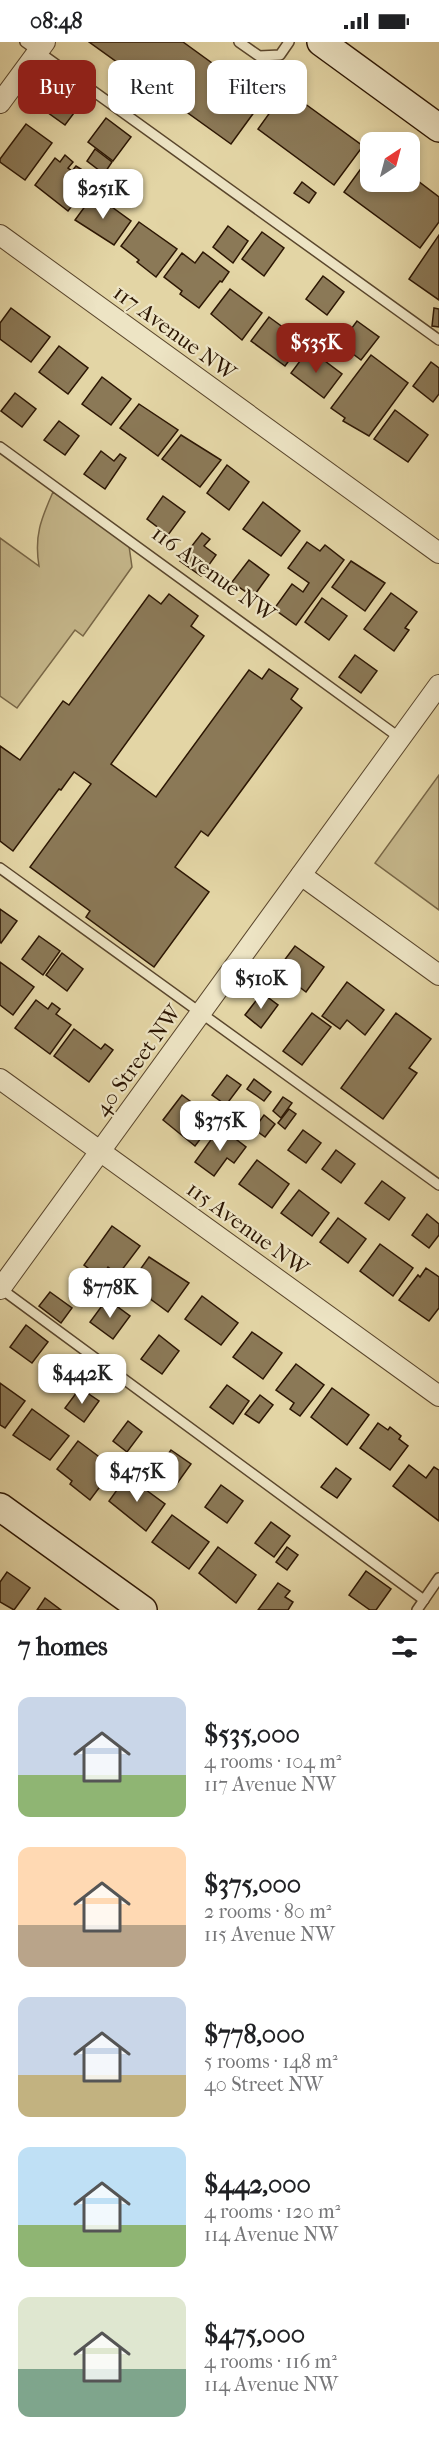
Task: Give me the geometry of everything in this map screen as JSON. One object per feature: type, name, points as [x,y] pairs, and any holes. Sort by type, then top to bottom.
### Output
[{"type":"street","points":[[321,42],[436,119]]},
{"type":"street","points":[[0,103],[36,45]]},
{"type":"street","name":"117 Avenue NW","points":[[0,236],[439,553]]},
{"type":"street","name":"40 Street NW","points":[[0,1288],[439,685]]},
{"type":"street","points":[[301,875],[439,975]]},
{"type":"street","name":"115 Avenue NW","points":[[0,1079],[439,1396]]},
{"type":"street","points":[[0,1507],[143,1610]]},
{"type":"lane","points":[[239,42],[260,56],[280,55],[289,42]]},
{"type":"lane","points":[[36,45],[439,340]]},
{"type":"lane","name":"116 Avenue NW","points":[[0,447],[400,738]]},
{"type":"lane","points":[[0,868],[439,1185]]},
{"type":"lane","points":[[0,1288],[424,1600]]},
{"type":"lane","points":[[417,1610],[439,1578]]},
{"type":"shaded area","points":[[53,492],[129,546],[132,567],[83,636],[75,630],[17,708],[0,696],[0,538],[39,566],[38,537]]},
{"type":"shaded area","points":[[439,775],[439,910],[375,863]]},
{"type":"building","points":[[89,42],[183,42],[208,60],[207,114],[253,114],[231,144],[189,114],[195,114],[195,60],[114,60]]},
{"type":"building","points":[[307,105],[360,144],[360,150],[334,185],[258,129],[269,114],[307,114]]},
{"type":"building","points":[[50,114],[73,114],[65,125]]},
{"type":"building","points":[[106,118],[131,137],[113,161],[88,142]]},
{"type":"building","points":[[26,124],[52,143],[25,180],[0,162],[0,159]]},
{"type":"building","points":[[95,149],[112,162],[104,174],[87,161]]},
{"type":"building","points":[[65,155],[73,162],[68,168],[72,171],[76,166],[84,171],[80,176],[89,183],[85,188],[88,190],[78,204],[75,202],[68,211],[35,185],[55,158],[60,162]]},
{"type":"building","points":[[360,170],[360,192],[420,192],[420,183],[439,197],[439,222],[420,248],[344,192]]},
{"type":"building","points":[[302,182],[316,193],[309,203],[294,193]]},
{"type":"building","points":[[94,194],[131,221],[114,245],[75,220]]},
{"type":"building","points":[[139,222],[177,249],[156,277],[121,246]]},
{"type":"building","points":[[228,226],[248,241],[233,263],[213,247]]},
{"type":"building","points":[[262,232],[284,248],[264,276],[242,259]]},
{"type":"building","points":[[439,235],[439,300],[409,279]]},
{"type":"building","points":[[203,252],[229,272],[199,308],[180,294],[182,291],[164,277],[182,253],[195,263]]},
{"type":"building","points":[[323,276],[344,292],[327,315],[306,299]]},
{"type":"building","points":[[230,289],[262,313],[242,340],[211,314]]},
{"type":"building","points":[[11,308],[50,337],[31,362],[0,339],[0,323]]},
{"type":"building","points":[[434,308],[439,309],[439,327],[432,326]]},
{"type":"building","points":[[269,317],[303,342],[285,366],[251,341]]},
{"type":"building","points":[[357,321],[379,337],[361,360],[340,344]]},
{"type":"building","points":[[59,346],[88,368],[68,394],[39,372]]},
{"type":"building","points":[[309,349],[342,374],[324,398],[291,373]]},
{"type":"building","points":[[371,355],[408,383],[369,436],[343,421],[345,418],[331,408]]},
{"type":"building","points":[[431,362],[439,368],[439,394],[433,402],[413,386]]},
{"type":"building","points":[[102,377],[131,399],[111,425],[82,404]]},
{"type":"building","points":[[15,393],[36,409],[22,427],[1,411]]},
{"type":"building","points":[[139,404],[178,430],[158,456],[120,428]]},
{"type":"building","points":[[395,410],[428,435],[408,462],[374,439]]},
{"type":"building","points":[[59,421],[79,436],[65,455],[44,440]]},
{"type":"building","points":[[181,435],[221,460],[200,487],[162,459]]},
{"type":"building","points":[[101,451],[114,461],[120,454],[126,458],[105,489],[84,474]]},
{"type":"building","points":[[227,465],[249,482],[229,510],[207,493]]},
{"type":"building","points":[[163,496],[185,512],[168,535],[147,519]]},
{"type":"building","points":[[263,502],[300,531],[281,556],[243,529]]},
{"type":"building","points":[[202,533],[210,539],[204,546],[216,555],[201,576],[180,561]]},
{"type":"building","points":[[307,542],[320,551],[325,545],[344,560],[296,625],[274,609],[292,584],[303,592],[309,583],[288,568]]},
{"type":"building","points":[[249,560],[269,575],[253,597],[232,582]]},
{"type":"building","points":[[351,561],[385,583],[365,611],[332,587]]},
{"type":"building","points":[[391,593],[417,612],[405,628],[409,630],[394,651],[364,629]]},
{"type":"building","points":[[169,594],[198,616],[191,626],[204,636],[111,764],[156,797],[249,670],[262,679],[269,669],[298,689],[291,699],[302,708],[208,836],[201,831],[175,867],[209,892],[154,967],[86,917],[90,911],[30,867],[91,784],[74,772],[13,851],[0,841],[0,746],[20,760],[63,701],[69,705],[149,595],[161,604]]},
{"type":"building","points":[[322,598],[347,616],[329,640],[305,622]]},
{"type":"building","points":[[355,655],[377,671],[361,693],[339,677]]},
{"type":"building","points":[[0,909],[17,921],[1,943],[0,942]]},
{"type":"building","points":[[39,936],[60,951],[43,975],[22,959]]},
{"type":"building","points":[[295,946],[324,967],[306,992],[277,970]]},
{"type":"building","points":[[62,953],[83,969],[67,991],[46,975]]},
{"type":"building","points":[[0,962],[34,987],[13,1015],[0,1005]]},
{"type":"building","points":[[347,982],[384,1010],[365,1035],[347,1020],[340,1029],[322,1016]]},
{"type":"building","points":[[262,993],[278,1005],[261,1028],[245,1015]]},
{"type":"building","points":[[36,1000],[48,1009],[52,1003],[60,1009],[56,1014],[71,1025],[50,1054],[15,1028]]},
{"type":"building","points":[[312,1013],[331,1027],[302,1065],[283,1051]]},
{"type":"building","points":[[396,1013],[431,1039],[409,1068],[417,1073],[383,1119],[341,1088]]},
{"type":"building","points":[[74,1029],[101,1049],[105,1044],[113,1050],[89,1082],[54,1056]]},
{"type":"building","points":[[227,1075],[241,1085],[226,1105],[212,1095]]},
{"type":"building","points":[[254,1079],[271,1092],[264,1101],[247,1089]]},
{"type":"building","points":[[182,1095],[215,1120],[195,1146],[163,1120]]},
{"type":"building","points":[[283,1097],[292,1103],[281,1118],[273,1111]]},
{"type":"building","points":[[289,1109],[296,1114],[285,1129],[278,1123]]},
{"type":"building","points":[[264,1115],[275,1124],[265,1137],[254,1129]]},
{"type":"building","points":[[220,1127],[246,1147],[234,1163],[227,1158],[214,1176],[195,1162]]},
{"type":"building","points":[[303,1130],[321,1143],[306,1163],[288,1150]]},
{"type":"building","points":[[336,1150],[355,1164],[341,1183],[322,1169]]},
{"type":"building","points":[[257,1160],[289,1184],[272,1208],[239,1184]]},
{"type":"building","points":[[382,1181],[405,1198],[389,1220],[365,1203]]},
{"type":"building","points":[[299,1190],[329,1213],[312,1236],[281,1213]]},
{"type":"building","points":[[427,1214],[439,1224],[439,1235],[429,1248],[412,1235]]},
{"type":"building","points":[[338,1218],[366,1239],[348,1263],[320,1242]]},
{"type":"building","points":[[112,1226],[140,1246],[118,1275],[108,1267],[101,1278],[84,1265]]},
{"type":"building","points":[[380,1244],[413,1268],[393,1296],[360,1271]]},
{"type":"building","points":[[149,1257],[189,1283],[168,1312],[130,1284]]},
{"type":"building","points":[[426,1268],[439,1277],[439,1308],[429,1321],[399,1300]]},
{"type":"building","points":[[50,1292],[72,1308],[61,1323],[39,1306]]},
{"type":"building","points":[[202,1296],[238,1323],[221,1345],[185,1319]]},
{"type":"building","points":[[107,1299],[130,1316],[113,1339],[90,1322]]},
{"type":"building","points":[[26,1325],[48,1342],[32,1363],[10,1347]]},
{"type":"building","points":[[252,1332],[282,1353],[263,1379],[233,1357]]},
{"type":"building","points":[[159,1335],[179,1351],[162,1374],[141,1359]]},
{"type":"building","points":[[296,1364],[324,1385],[300,1416],[290,1409],[294,1403],[276,1390]]},
{"type":"building","points":[[0,1383],[25,1401],[5,1428],[0,1425]]},
{"type":"building","points":[[227,1385],[249,1401],[233,1424],[210,1407]]},
{"type":"building","points":[[80,1388],[99,1401],[84,1422],[65,1408]]},
{"type":"building","points":[[332,1388],[369,1415],[347,1445],[311,1417]]},
{"type":"building","points":[[260,1395],[273,1405],[259,1423],[245,1414]]},
{"type":"building","points":[[32,1409],[69,1436],[50,1460],[13,1435]]},
{"type":"building","points":[[128,1421],[142,1432],[127,1452],[113,1441]]},
{"type":"building","points":[[378,1423],[388,1430],[390,1427],[408,1446],[390,1470],[360,1448]]},
{"type":"building","points":[[78,1441],[114,1468],[90,1500],[70,1484],[72,1481],[57,1469]]},
{"type":"building","points":[[171,1450],[191,1464],[176,1485],[156,1470]]},
{"type":"building","points":[[409,1465],[426,1478],[434,1467],[439,1470],[439,1521],[393,1486]]},
{"type":"building","points":[[336,1468],[351,1479],[337,1498],[321,1487]]},
{"type":"building","points":[[127,1476],[165,1504],[146,1531],[109,1501]]},
{"type":"building","points":[[221,1485],[243,1501],[227,1523],[205,1507]]},
{"type":"building","points":[[172,1515],[209,1542],[189,1569],[152,1542]]},
{"type":"building","points":[[271,1522],[290,1536],[274,1557],[255,1543]]},
{"type":"building","points":[[218,1547],[256,1575],[236,1603],[199,1573]]},
{"type":"building","points":[[287,1547],[298,1555],[287,1570],[276,1562]]},
{"type":"building","points":[[366,1571],[391,1589],[376,1610],[370,1610],[349,1595]]},
{"type":"building","points":[[7,1572],[30,1588],[14,1610],[0,1602],[0,1582]]},
{"type":"building","points":[[278,1583],[290,1591],[285,1597],[293,1602],[288,1610],[258,1610]]},
{"type":"building","points":[[45,1598],[61,1610],[37,1610]]}]
